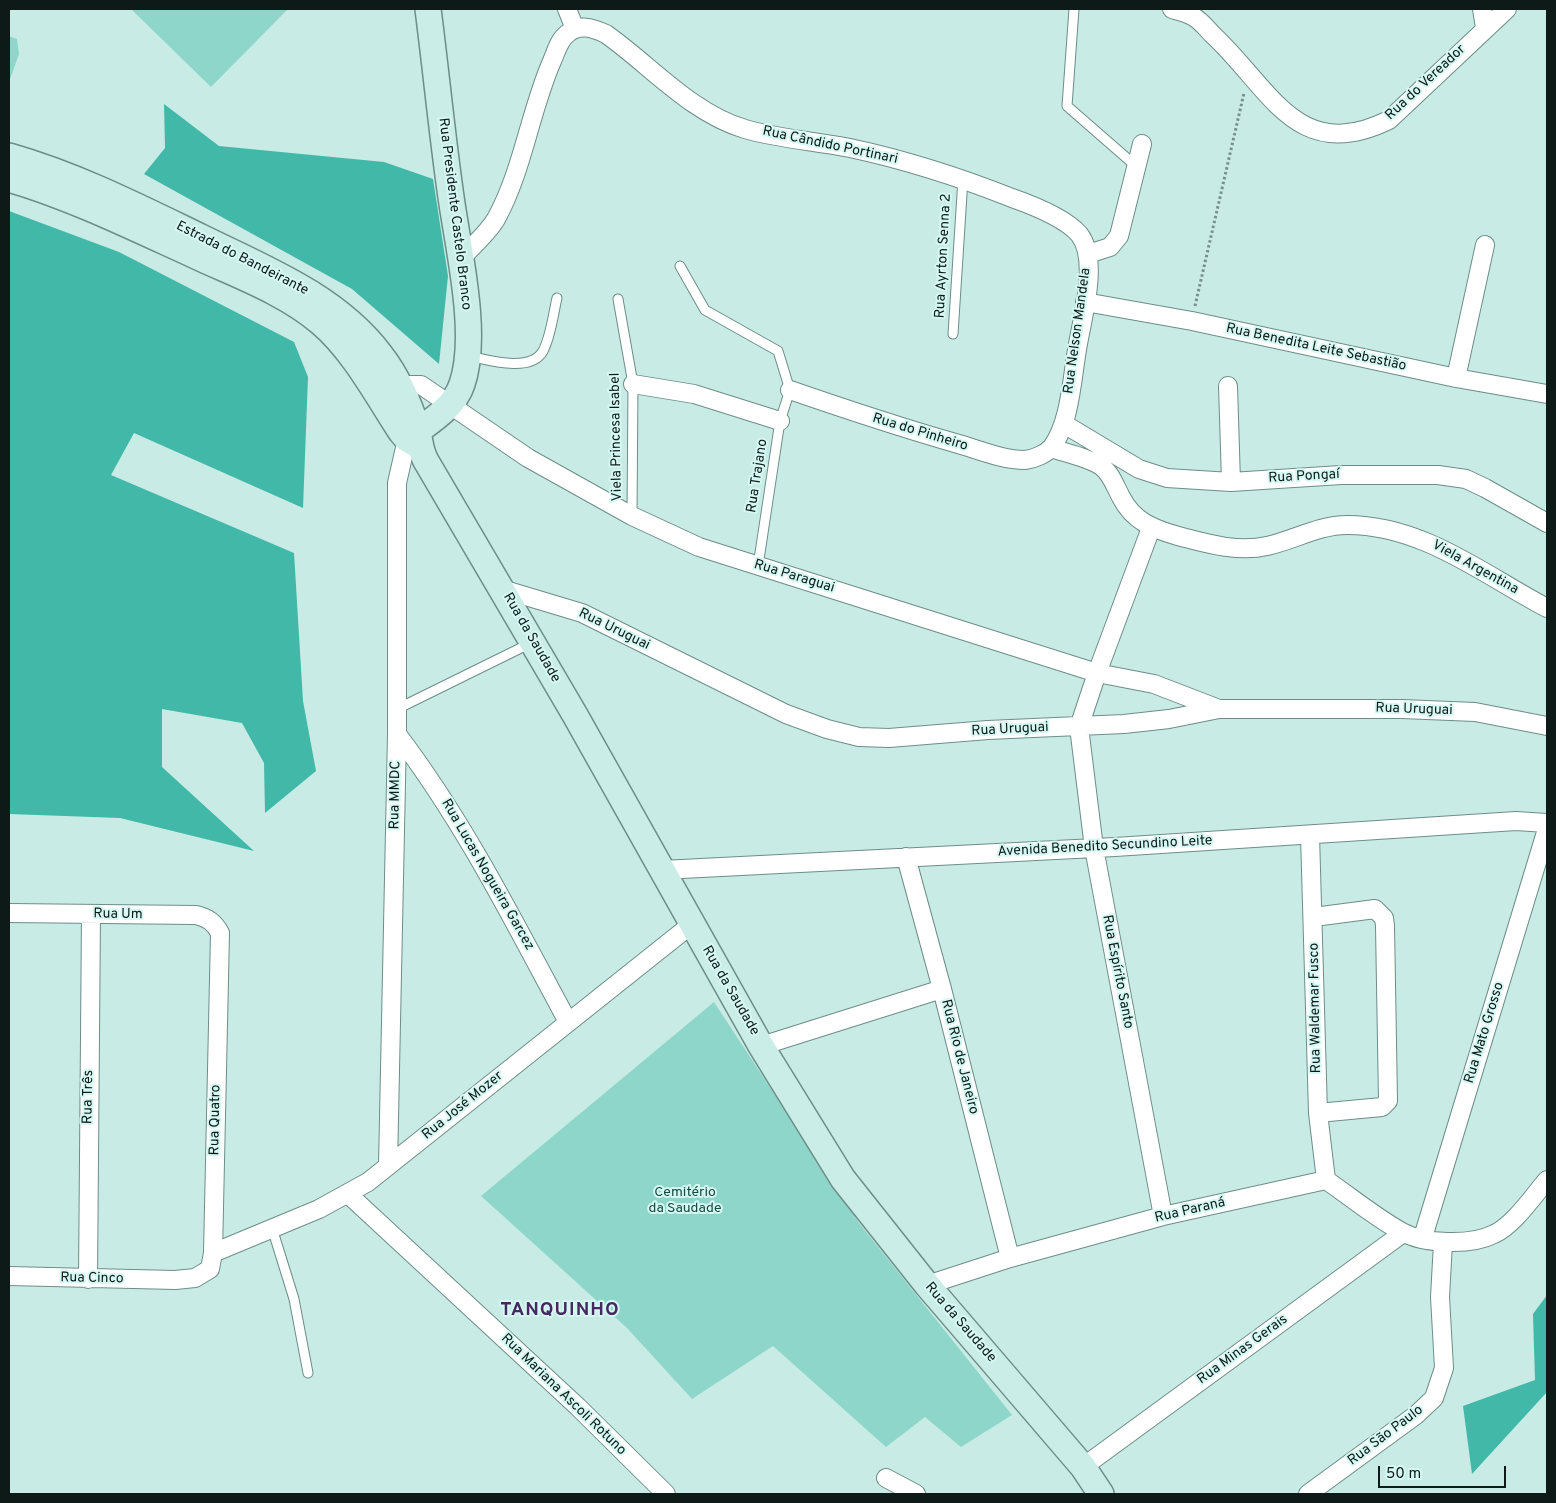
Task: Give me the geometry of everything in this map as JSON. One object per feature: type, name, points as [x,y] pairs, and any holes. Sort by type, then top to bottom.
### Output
[{"type":"main road","name":"Rua Presidente Castelo Branco","points":[[414,439],[451,405],[462,385],[467,356],[468,322],[461,259],[451,196],[428,9]]},
{"type":"main road","name":"Estrada do Bandeirante","points":[[9,156],[57,172],[133,204],[301,288],[334,308],[363,334],[381,355],[398,385],[414,439]]},
{"type":"main road","name":"Estrada do Bandeirante","points":[[9,180],[120,222],[238,275],[294,304],[321,322],[340,342],[414,439]]},
{"type":"main road","name":"Rua da Saudade","points":[[414,439],[502,589],[762,1046],[843,1180],[927,1285],[1083,1467],[1101,1494]]},
{"type":"street","points":[[461,259],[496,220],[512,181],[541,86],[561,40],[575,29],[567,9]]},
{"type":"street","name":"Rua do Vereador","points":[[1172,9],[1193,16],[1249,72],[1293,121],[1322,133],[1345,136],[1370,130],[1389,120],[1485,28],[1508,9]]},
{"type":"street","points":[[1482,9],[1485,28]]},
{"type":"street","name":"Rua Cândido Portinari","points":[[575,29],[591,28],[606,34],[693,101],[720,117],[744,128],[894,158],[963,179],[1034,206],[1057,218],[1078,234],[1088,254]]},
{"type":"street","name":"Rua Nelson Mandela","points":[[1051,448],[1064,424],[1085,302],[1088,254],[1110,247],[1119,236],[1142,144]]},
{"type":"street","points":[[1456,378],[1485,245]]},
{"type":"street","name":"Rua Benedita Leite Sebastião","points":[[1085,302],[1192,321],[1456,378],[1547,394]]},
{"type":"street","points":[[633,384],[694,394],[780,421]]},
{"type":"street","name":"Rua Paraguai","points":[[398,385],[421,385],[528,458],[632,516],[699,547],[1097,673],[1154,684],[1219,709]]},
{"type":"street","points":[[1228,386],[1231,482]]},
{"type":"street","name":"Rua do Pinheiro","points":[[790,390],[882,422],[1014,459],[1028,460],[1040,456],[1051,448]]},
{"type":"street","name":"Rua Pongaí","points":[[1064,424],[1139,468],[1167,478],[1231,482],[1341,475],[1438,475],[1466,479],[1547,523]]},
{"type":"street","name":"Rua MMDC","points":[[388,1166],[397,734],[398,483],[414,439]]},
{"type":"street","name":"Viela Argentina","points":[[1051,448],[1101,466],[1113,480],[1133,516],[1151,528],[1209,544],[1234,547],[1266,547],[1317,530],[1347,525],[1380,529],[1423,540],[1462,558],[1547,608]]},
{"type":"street","points":[[1080,727],[1097,673],[1151,528]]},
{"type":"street","name":"Rua Uruguai","points":[[502,589],[582,614],[786,714],[827,729],[858,737],[889,738],[988,730],[1080,727],[1169,719],[1219,709],[1402,709],[1475,712],[1547,726]]},
{"type":"street","name":"Rua Espírito Santo","points":[[1080,727],[1094,848],[1163,1216]]},
{"type":"street","name":"Rua Lucas Nogueira Garcez","points":[[397,734],[427,773],[462,827],[568,1022]]},
{"type":"street","name":"Avenida Benedito Secundino Leite","points":[[662,870],[1094,848],[1516,821],[1547,823]]},
{"type":"street","name":"Rua Mato Grosso","points":[[1423,1237],[1547,829]]},
{"type":"street","name":"Rua Waldemar Fusco","points":[[1310,835],[1314,917],[1318,1113],[1326,1180]]},
{"type":"street","name":"Rua Rio de Janeiro","points":[[906,857],[942,989],[1010,1258]]},
{"type":"street","points":[[1314,917],[1375,910],[1384,918],[1385,926],[1388,1102],[1382,1107],[1318,1113]]},
{"type":"street","name":"Rua Um","points":[[9,913],[196,915],[206,918],[215,924],[220,933]]},
{"type":"street","name":"Rua Três","points":[[88,1279],[91,914]]},
{"type":"street","name":"Rua José Mozer","points":[[212,1252],[348,1194],[388,1166],[692,924]]},
{"type":"street","name":"Rua Quatro","points":[[175,1280],[195,1278],[210,1269],[220,933]]},
{"type":"street","points":[[762,1046],[942,989]]},
{"type":"street","points":[[1326,1180],[1403,1233],[1443,1243],[1471,1240],[1495,1234],[1514,1218],[1547,1180]]},
{"type":"street","name":"Rua Paraná","points":[[927,1285],[1010,1258],[1163,1216],[1326,1180]]},
{"type":"street","name":"Rua Mariana Ascoli Rotuno","points":[[348,1194],[578,1407],[666,1494]]},
{"type":"street","name":"Rua Minas Gerais","points":[[1083,1467],[1403,1233]]},
{"type":"street","name":"Rua São Paulo","points":[[1308,1494],[1416,1415],[1434,1398],[1444,1368],[1440,1297],[1443,1243]]},
{"type":"street","name":"Rua Cinco","points":[[9,1276],[175,1280]]},
{"type":"street","points":[[886,1478],[916,1494]]},
{"type":"lane","points":[[1074,9],[1067,106],[1136,167]]},
{"type":"lane","name":"Rua Ayrton Senna 2","points":[[953,334],[963,179]]},
{"type":"lane","points":[[680,266],[705,310],[778,351],[790,390]]},
{"type":"lane","points":[[467,356],[503,364],[528,362],[542,353],[557,298]]},
{"type":"lane","name":"Viela Princesa Isabel","points":[[618,299],[633,384],[632,516]]},
{"type":"lane","name":"Rua Trajano","points":[[758,566],[780,421],[790,390]]},
{"type":"lane","points":[[397,709],[532,642]]},
{"type":"lane","points":[[272,1228],[294,1299],[308,1373]]},
{"type":"path","points":[[1192,321],[1249,72]]},
{"type":"green space","points":[[131,9],[288,9],[211,87]]},
{"type":"green space","points":[[9,36],[17,39],[19,54],[9,82]]},
{"type":"green space","points":[[164,104],[219,146],[384,162],[433,179],[448,276],[439,364],[352,289],[144,174],[165,148]]},
{"type":"green space","points":[[9,211],[119,252],[294,342],[308,377],[303,508],[134,433],[111,475],[294,553],[303,701],[316,771],[265,813],[264,763],[242,723],[162,709],[162,767],[254,851],[120,818],[9,814]]},
{"type":"green space","name":"Cemitério da Saudade","points":[[714,1002],[859,1223],[1012,1415],[961,1447],[925,1417],[886,1447],[773,1346],[692,1399],[627,1328],[481,1196]]},
{"type":"green space","points":[[1547,1295],[1547,1392],[1472,1474],[1463,1406],[1535,1380],[1533,1314]]},
{"type":"district","name":"TANQUINHO","points":[[560,1311]]}]
